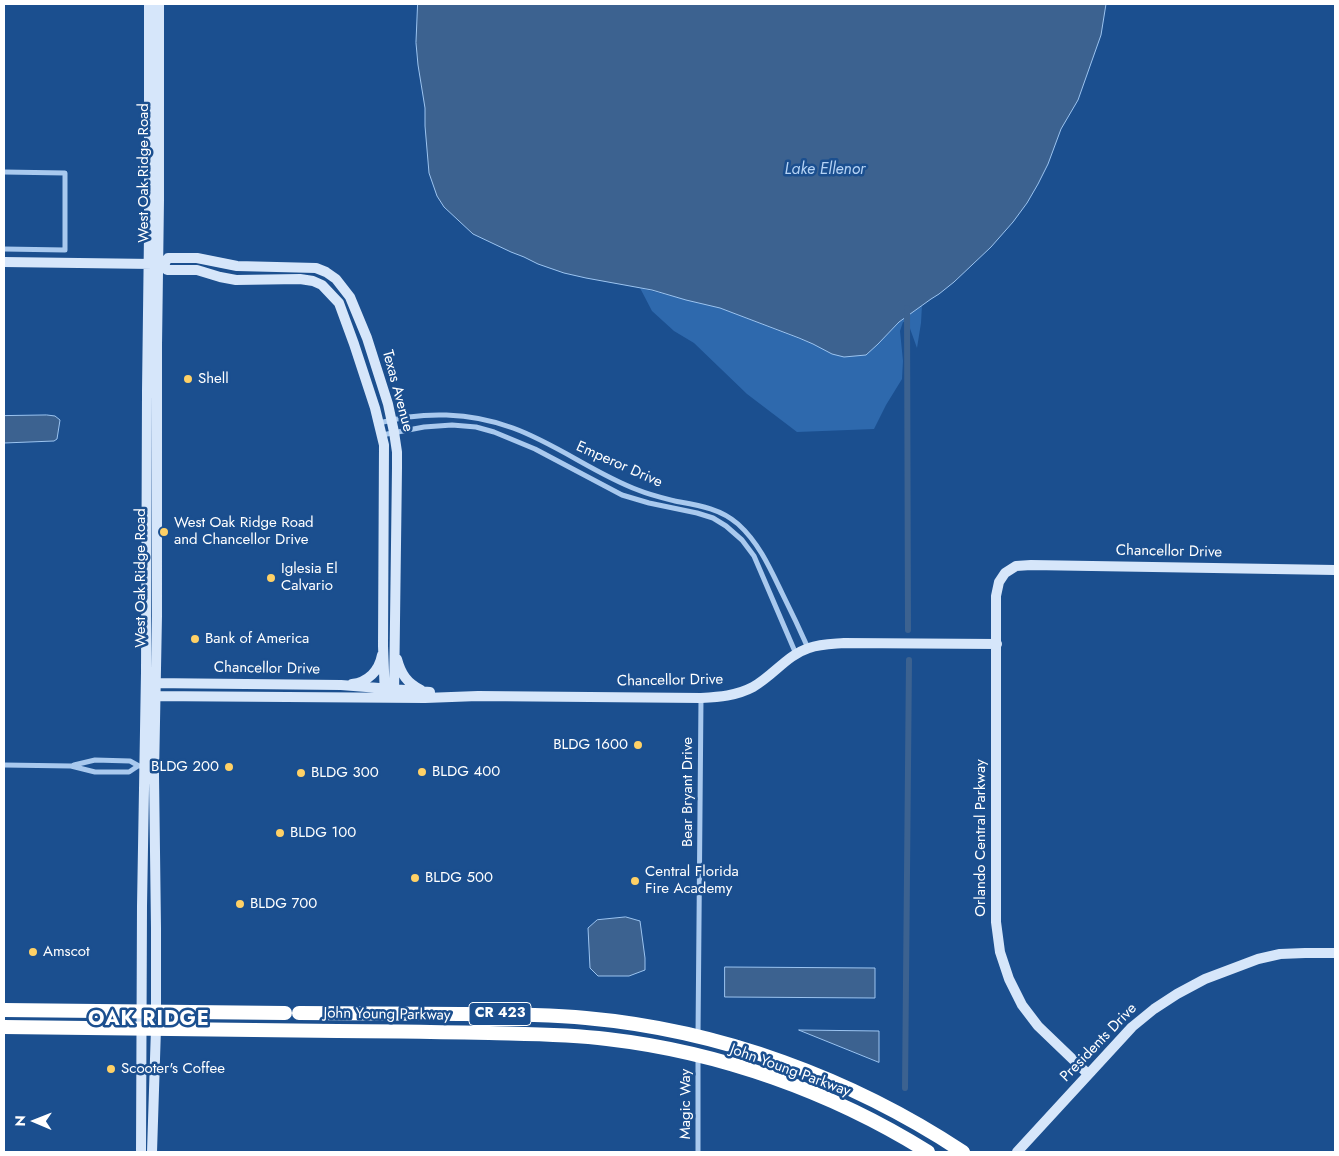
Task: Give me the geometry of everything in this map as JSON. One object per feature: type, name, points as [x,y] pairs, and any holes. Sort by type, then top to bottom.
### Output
[{"type":"highway","points":[[4,1010],[285,1013]]},
{"type":"highway","name":"John Young Parkway","points":[[299,1013],[559,1016],[639,1024],[698,1036],[790,1064],[843,1086],[895,1111],[963,1152]]},
{"type":"highway","name":"John Young Parkway","points":[[4,1027],[555,1034],[608,1039],[698,1056],[758,1073],[815,1094],[877,1123],[928,1152]]},
{"type":"highway","points":[[662,1048],[682,1045],[698,1036]]},
{"type":"highway","points":[[698,1056],[716,1048],[738,1047]]},
{"type":"street","name":"West Oak Ridge Road","points":[[148,4],[149,123],[157,264],[157,464],[151,683]]},
{"type":"street","points":[[155,4],[155,14],[159,22]]},
{"type":"street","name":"West Oak Ridge Road","points":[[152,1152],[149,1011],[155,848],[147,442],[160,200],[158,168],[159,4]]},
{"type":"street","points":[[149,123],[154,126],[154,161],[158,168]]},
{"type":"street","points":[[4,172],[65,173],[65,250],[4,249]]},
{"type":"street","name":"Texas Avenue","points":[[4,262],[157,264],[168,258],[197,258],[224,265],[245,267],[316,268],[326,272],[342,285],[350,297],[367,338],[388,404],[397,452],[394,651],[390,693]]},
{"type":"street","points":[[196,270],[197,258]]},
{"type":"street","name":"Texas Avenue","points":[[157,264],[167,270],[196,270],[220,277],[245,280],[300,279],[313,281],[322,284],[338,303],[354,344],[384,445],[383,646],[390,693]]},
{"type":"street","points":[[245,267],[245,280]]},
{"type":"street","points":[[300,267],[300,279]]},
{"type":"street","points":[[338,303],[350,297]]},
{"type":"street","points":[[354,344],[367,338]]},
{"type":"street","name":"Emperor Drive","points":[[379,423],[424,415],[446,414],[485,419],[514,428],[638,490],[723,513],[749,534],[760,550],[808,648]]},
{"type":"street","name":"Emperor Drive","points":[[382,435],[424,427],[452,425],[494,432],[535,449],[622,495],[713,518],[742,540],[754,556],[796,654]]},
{"type":"street","points":[[147,442],[152,446],[152,459],[157,464]]},
{"type":"street","points":[[384,468],[397,468]]},
{"type":"street","name":"Chancellor Drive","points":[[1005,573],[1016,566],[1032,565],[1335,570]]},
{"type":"street","name":"Orlando Central Parkway","points":[[1005,573],[999,582],[996,596],[996,922],[1000,952],[1009,979],[1022,1005],[1038,1026],[1088,1074]]},
{"type":"street","name":"Chancellor Drive","points":[[151,683],[341,685],[425,698],[478,696],[724,697],[754,687],[796,654],[808,648],[824,644],[997,644]]},
{"type":"street","points":[[341,685],[359,683],[375,672],[380,661],[383,646]]},
{"type":"street","points":[[394,651],[404,678],[413,686],[425,692]]},
{"type":"street","name":"Chancellor Drive","points":[[151,696],[425,692],[478,696]]},
{"type":"street","name":"West Oak Ridge Road","points":[[149,1011],[142,906],[141,766],[151,696]]},
{"type":"street","name":"Bear Bryant Drive","points":[[698,1036],[701,698]]},
{"type":"street","points":[[71,766],[95,760],[130,761],[141,766],[148,774],[148,835],[149,841],[155,848]]},
{"type":"street","points":[[4,765],[71,766],[95,772],[129,772],[141,766]]},
{"type":"street","name":"Presidents Drive","points":[[1017,1152],[1132,1027],[1154,1009],[1184,990],[1205,979],[1280,954],[1305,952],[1335,953]]},
{"type":"street","name":"West Oak Ridge Road","points":[[141,1152],[149,1028]]},
{"type":"street","name":"Magic Way","points":[[698,1056],[698,1152]]},
{"type":"shaded area","points":[[640,288],[720,308],[813,344],[878,344],[899,322],[922,305],[917,348],[908,323],[903,322],[900,331],[903,361],[902,379],[874,429],[797,432],[747,394],[694,343],[674,331],[652,311]]},
{"type":"water","name":"Lake Ellenor","points":[[418,4],[1106,4],[1101,35],[1078,100],[1061,129],[1048,164],[1038,184],[1013,222],[991,247],[954,282],[899,322],[866,355],[844,357],[832,354],[799,338],[720,308],[652,290],[564,273],[538,264],[473,234],[444,207],[437,196],[429,173],[425,108],[416,43]]},
{"type":"water","points":[[4,416],[55,416],[60,420],[57,439],[54,441],[4,443]]},
{"type":"water","points":[[626,917],[640,921],[645,970],[629,976],[598,976],[590,968],[588,928],[597,920]]},
{"type":"water","points":[[725,967],[875,968],[875,998],[725,997]]},
{"type":"water","points":[[799,1030],[879,1031],[879,1062]]},
{"type":"waterway","points":[[907,308],[908,630]]},
{"type":"waterway","points":[[905,1088],[909,660]]},
{"type":"place","name":"Shell","points":[[188,379]]},
{"type":"place","name":"West Oak Ridge Road and Chancellor Drive","points":[[164,532]]},
{"type":"place","name":"Iglesia El Calvario","points":[[271,578]]},
{"type":"place","name":"Bank of America","points":[[195,639]]},
{"type":"place","name":"BLDG 1600","points":[[638,745]]},
{"type":"place","name":"BLDG 200","points":[[229,767]]},
{"type":"place","name":"BLDG 400","points":[[422,772]]},
{"type":"place","name":"BLDG 300","points":[[301,773]]},
{"type":"place","name":"BLDG 100","points":[[280,833]]},
{"type":"place","name":"BLDG 500","points":[[415,878]]},
{"type":"place","name":"Central Florida Fire Academy","points":[[635,881]]},
{"type":"place","name":"BLDG 700","points":[[240,904]]},
{"type":"place","name":"Amscot","points":[[33,952]]},
{"type":"place","name":"Scooter's Coffee","points":[[111,1069]]},
{"type":"district","name":"OAK RIDGE","points":[[149,1020]]}]
